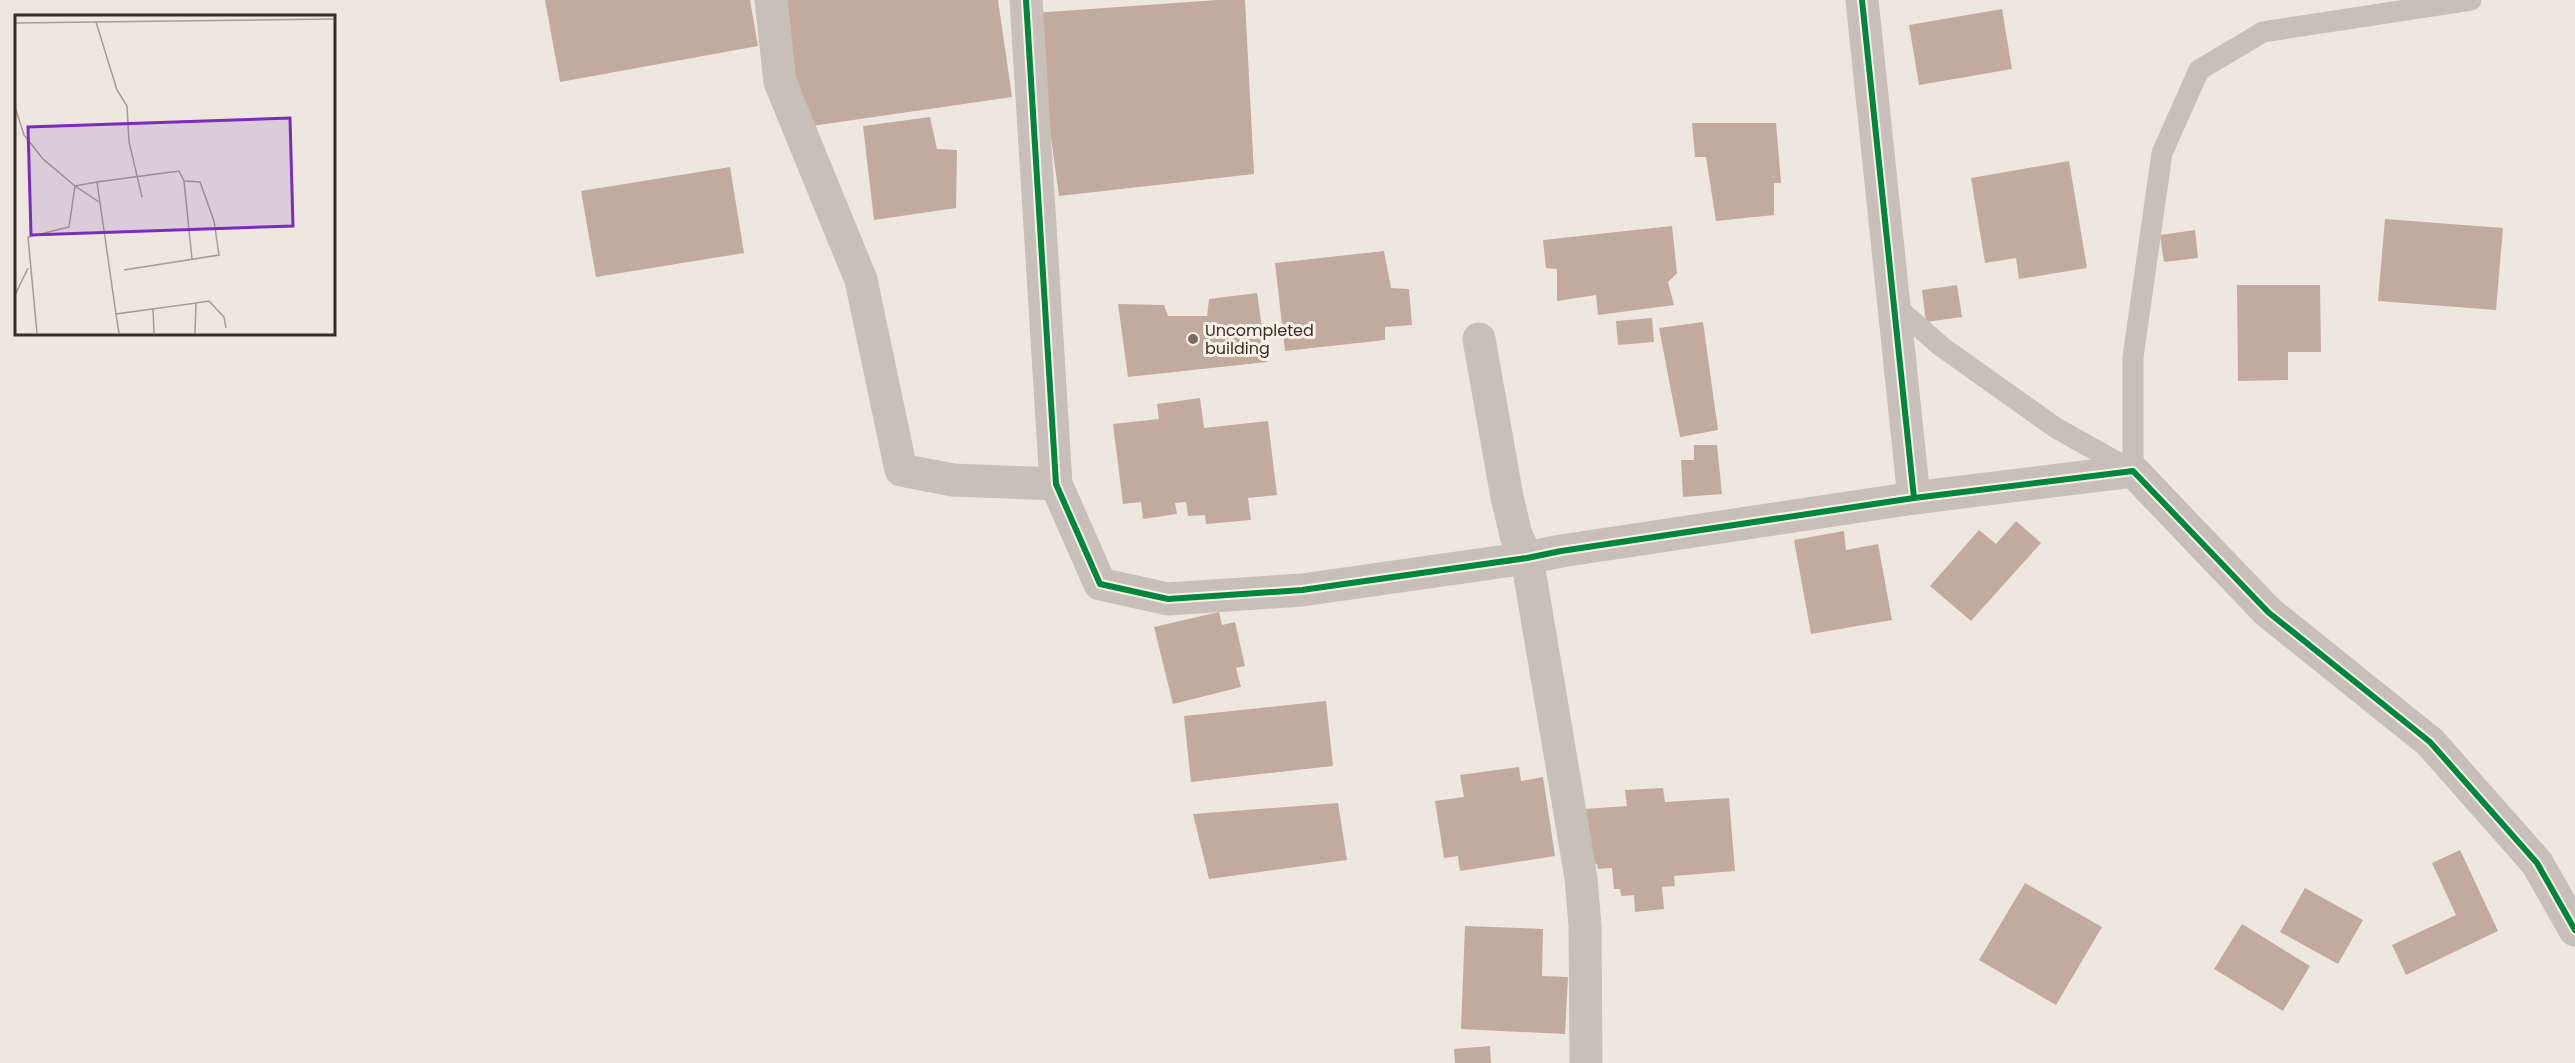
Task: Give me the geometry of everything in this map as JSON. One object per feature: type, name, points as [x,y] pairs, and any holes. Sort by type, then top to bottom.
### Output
[{"type":"street","points":[[771,0],[780,82],[861,280],[902,470],[954,480],[1056,484]]},
{"type":"street","points":[[1026,0],[1056,484],[1100,584],[1168,599],[1302,590],[1527,558],[1914,498],[2133,471],[2268,612],[2430,742],[2537,863],[2575,930]]},
{"type":"street","points":[[1862,0],[1914,498]]},
{"type":"street","points":[[1479,339],[1507,497],[1516,535],[1527,558],[1581,879],[1585,926],[1586,1063]]},
{"type":"lane","points":[[1894,305],[1942,347],[2056,428],[2133,471],[2133,357],[2163,153],[2199,70],[2263,32],[2471,0]]},
{"type":"building","points":[[545,0],[750,0],[758,46],[560,82]]},
{"type":"building","points":[[775,0],[998,0],[1012,97],[798,128]]},
{"type":"building","points":[[1245,0],[1254,174],[1059,196],[1034,13]]},
{"type":"building","points":[[2002,9],[2012,69],[1919,85],[1909,25]]},
{"type":"building","points":[[930,117],[937,149],[957,150],[956,208],[874,220],[863,126]]},
{"type":"building","points":[[1692,123],[1776,123],[1781,183],[1774,183],[1774,215],[1716,221],[1706,157],[1695,157]]},
{"type":"building","points":[[2069,161],[2087,268],[2019,279],[2016,258],[1985,263],[1971,178]]},
{"type":"building","points":[[730,167],[744,253],[596,277],[581,191]]},
{"type":"building","points":[[2385,219],[2503,228],[2496,310],[2378,301]]},
{"type":"building","points":[[1672,226],[1677,273],[1668,282],[1674,305],[1598,315],[1596,295],[1557,301],[1557,269],[1546,268],[1543,240]]},
{"type":"building","points":[[2195,230],[2198,258],[2164,262],[2160,235]]},
{"type":"building","points":[[1384,251],[1391,288],[1409,289],[1412,325],[1385,327],[1385,340],[1285,351],[1275,263]]},
{"type":"building","points":[[1957,285],[1962,317],[1926,322],[1922,290]]},
{"type":"building","points":[[2237,285],[2320,285],[2321,352],[2288,352],[2288,380],[2238,381]]},
{"type":"building","name":"Uncompleted building","points":[[1257,293],[1267,362],[1128,377],[1118,304],[1164,305],[1168,316],[1207,316],[1209,299]]},
{"type":"building","points":[[1652,318],[1654,342],[1618,345],[1616,321]]},
{"type":"building","points":[[1703,322],[1718,430],[1680,437],[1659,328]]},
{"type":"building","points":[[1200,398],[1204,428],[1268,421],[1277,495],[1248,498],[1251,520],[1206,524],[1205,515],[1188,516],[1186,502],[1175,503],[1177,514],[1143,519],[1141,502],[1123,504],[1113,424],[1159,419],[1157,404]]},
{"type":"building","points":[[1694,445],[1717,445],[1722,494],[1683,497],[1681,460],[1694,460]]},
{"type":"building","points":[[2016,521],[2041,543],[1971,621],[1930,586],[1979,530],[1996,544]]},
{"type":"building","points":[[1844,531],[1846,550],[1878,544],[1892,620],[1811,634],[1794,540]]},
{"type":"building","points":[[1219,612],[1222,625],[1235,622],[1245,666],[1236,668],[1241,687],[1173,704],[1154,627]]},
{"type":"building","points":[[1326,701],[1333,766],[1191,782],[1184,716]]},
{"type":"building","points":[[1519,767],[1521,781],[1543,777],[1555,856],[1460,871],[1458,856],[1444,858],[1435,801],[1464,797],[1460,775]]},
{"type":"building","points":[[1663,788],[1665,802],[1729,798],[1735,871],[1674,876],[1675,886],[1662,887],[1664,909],[1635,912],[1634,895],[1621,896],[1620,889],[1614,889],[1612,868],[1598,869],[1597,864],[1590,862],[1585,809],[1627,806],[1625,790]]},
{"type":"building","points":[[1338,803],[1347,860],[1209,879],[1193,814]]},
{"type":"building","points":[[2460,850],[2498,931],[2406,975],[2392,945],[2456,915],[2432,863]]},
{"type":"building","points":[[2025,883],[2102,927],[2056,1005],[1979,960]]},
{"type":"building","points":[[2305,888],[2363,920],[2338,964],[2280,932]]},
{"type":"building","points":[[2242,924],[2310,966],[2283,1011],[2214,969]]},
{"type":"building","points":[[1465,926],[1543,929],[1542,976],[1568,977],[1565,1034],[1461,1029]]},
{"type":"building","points":[[1490,1046],[1491,1063],[1455,1063],[1454,1049]]},
{"type":"cycle path","points":[[1026,0],[1056,484],[1100,584],[1168,599],[1302,590],[1527,558],[1914,498],[1862,0]]},
{"type":"cycle path","points":[[1914,498],[2133,471],[2268,612],[2430,742],[2537,863],[2575,930]]},
{"type":"place","name":"Uncompleted building","points":[[1193,339]]}]
